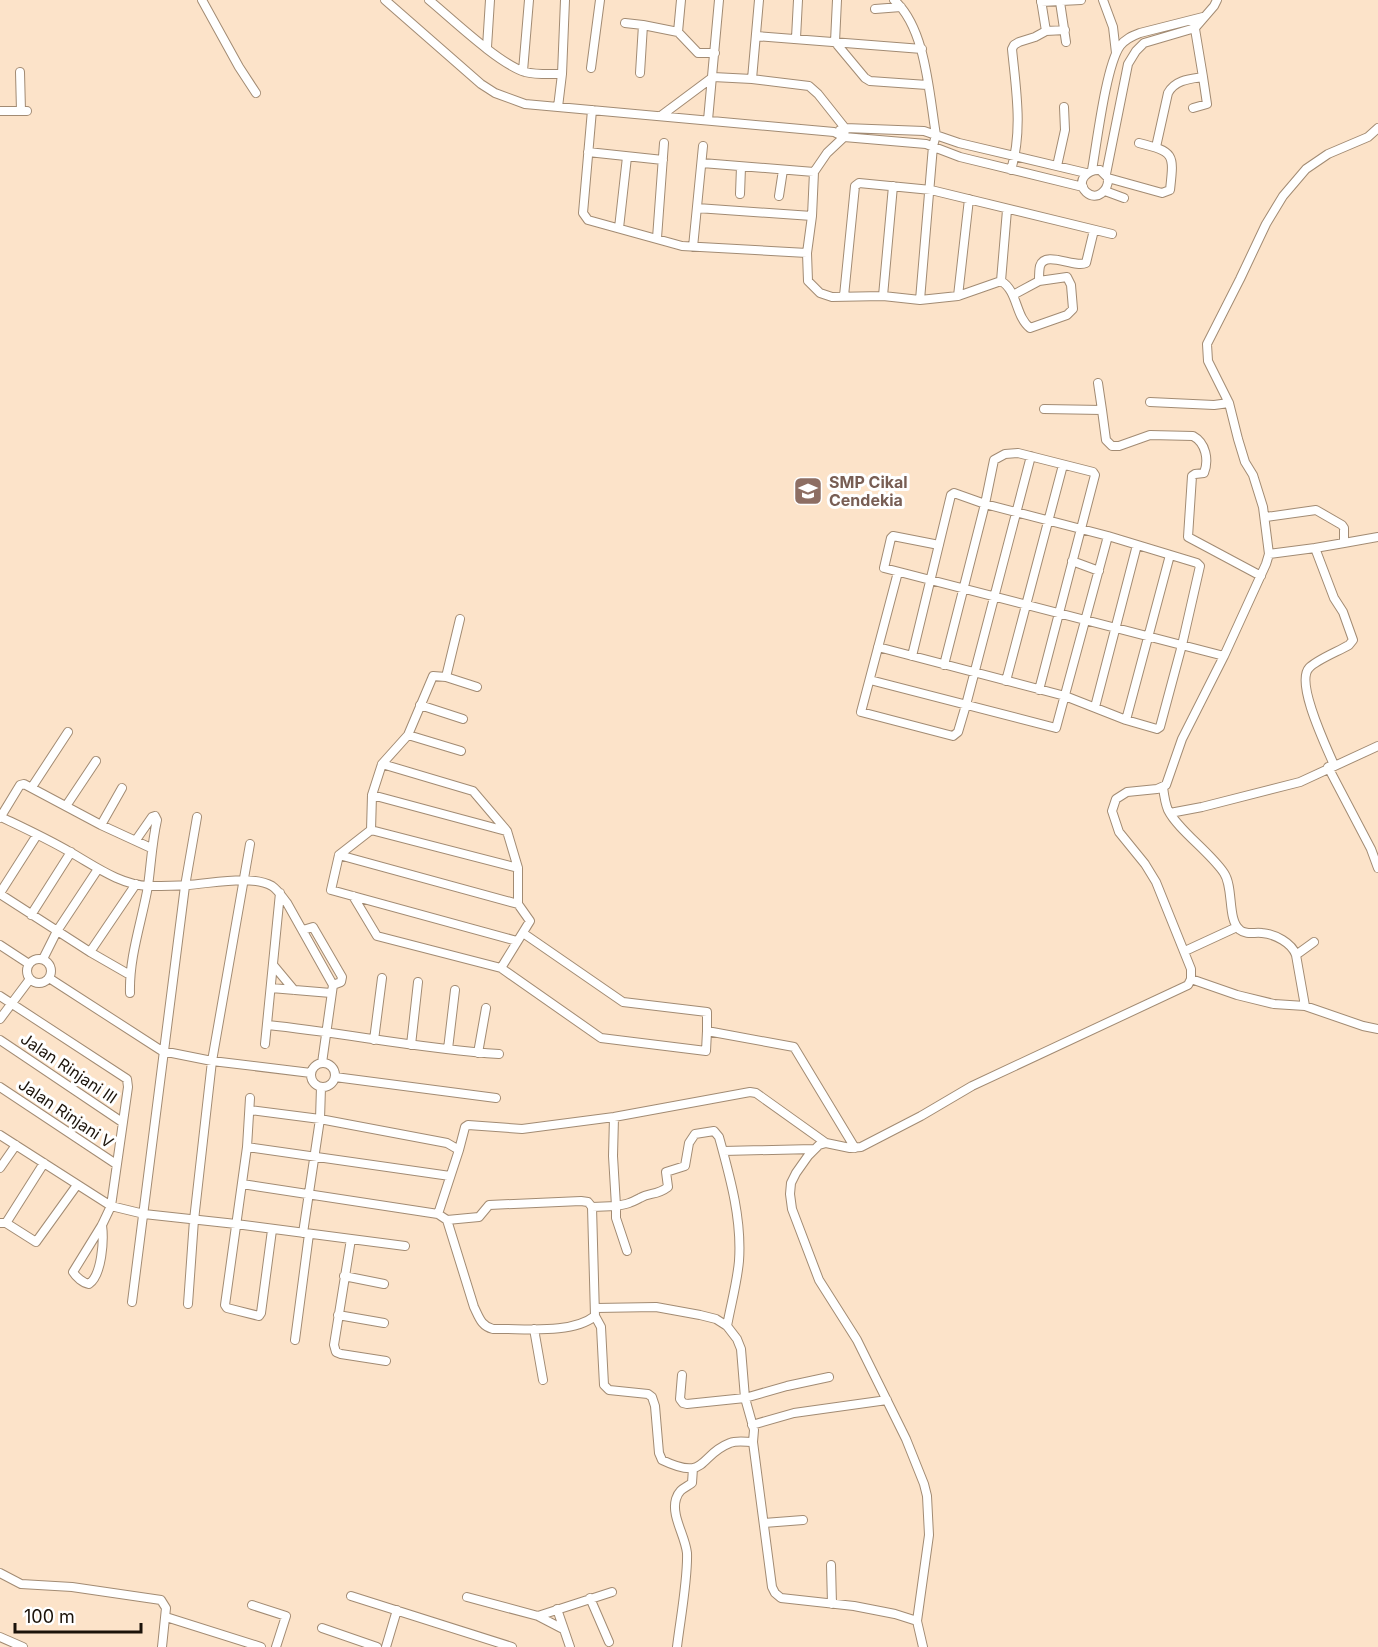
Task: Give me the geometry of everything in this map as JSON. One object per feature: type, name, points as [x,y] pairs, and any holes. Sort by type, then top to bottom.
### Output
[{"type":"street","points":[[201,0],[238,67],[256,93]]},
{"type":"street","points":[[386,0],[481,84],[495,93],[525,104],[844,133],[933,146],[960,157],[1083,187],[1093,195],[1100,195],[1108,185],[1107,176],[1122,88],[1128,64],[1136,51],[1144,43],[1194,24],[1214,6],[1216,0]]},
{"type":"street","points":[[429,0],[500,58],[523,71],[562,74]]},
{"type":"street","points":[[487,47],[490,0]]},
{"type":"street","points":[[523,71],[529,0]]},
{"type":"street","points":[[558,107],[562,74],[565,0]]},
{"type":"street","points":[[591,68],[600,0]]},
{"type":"street","points":[[678,32],[681,0]]},
{"type":"street","points":[[708,120],[719,0]]},
{"type":"street","points":[[752,79],[759,0]]},
{"type":"street","points":[[796,38],[798,0]]},
{"type":"street","points":[[837,0],[835,42],[865,78],[870,81],[927,85]]},
{"type":"street","points":[[894,0],[902,7],[922,49],[936,135],[933,146],[920,300]]},
{"type":"street","points":[[1046,31],[1041,1],[1081,0]]},
{"type":"street","points":[[1103,0],[1113,27],[1116,53]]},
{"type":"street","points":[[1060,2],[1066,42]]},
{"type":"street","points":[[875,9],[902,7]]},
{"type":"street","points":[[625,23],[678,32],[698,53],[715,53]]},
{"type":"street","points":[[1083,187],[1083,180],[1089,172],[1116,53],[1122,44],[1131,36],[1194,24]]},
{"type":"street","points":[[1193,108],[1207,104],[1194,24]]},
{"type":"street","points":[[640,73],[643,26]]},
{"type":"street","points":[[1011,170],[1015,157],[1018,118],[1011,49],[1019,42],[1046,31],[1065,30]]},
{"type":"street","points":[[756,36],[922,49]]},
{"type":"street","points":[[0,111],[24,111],[20,72]]},
{"type":"street","points":[[662,115],[713,77],[752,79],[809,86],[818,94],[844,133]]},
{"type":"street","points":[[1156,147],[1171,86],[1181,81],[1203,77]]},
{"type":"street","points":[[1108,85],[1122,88]]},
{"type":"street","points":[[1056,166],[1065,130],[1064,107]]},
{"type":"street","points":[[592,110],[582,213],[584,217],[681,246],[807,253]]},
{"type":"street","points":[[1305,1006],[1294,949],[1280,939],[1264,933],[1247,933],[1237,927],[1233,916],[1230,884],[1224,872],[1170,813],[1165,803],[1163,787],[1169,778],[1182,739],[1224,656],[1269,554],[1266,517],[1238,440],[1230,403],[1208,361],[1206,344],[1266,224],[1283,196],[1306,169],[1328,154],[1368,137],[1378,128]]},
{"type":"street","points":[[1001,281],[958,296],[920,300],[883,296],[832,297],[820,292],[808,281],[807,253],[814,172],[844,133],[924,131],[958,143],[1015,157],[1089,172],[1100,170],[1107,176],[1162,193],[1168,192],[1173,163],[1166,151],[1139,143]]},
{"type":"street","points":[[657,238],[664,143]]},
{"type":"street","points":[[693,247],[703,146]]},
{"type":"street","points":[[588,152],[663,160]]},
{"type":"street","points":[[619,228],[627,156]]},
{"type":"street","points":[[702,163],[814,172]]},
{"type":"street","points":[[740,194],[741,167]]},
{"type":"street","points":[[779,196],[783,170]]},
{"type":"street","points":[[844,296],[855,186],[859,183],[930,190],[1112,234]]},
{"type":"street","points":[[883,296],[893,186]]},
{"type":"street","points":[[1105,191],[1124,198]]},
{"type":"street","points":[[958,296],[969,200]]},
{"type":"street","points":[[697,208],[812,216]]},
{"type":"street","points":[[1001,281],[1007,210]]},
{"type":"street","points":[[1039,281],[1040,265],[1043,260],[1049,258],[1078,265],[1086,263],[1094,230]]},
{"type":"street","points":[[1001,281],[1006,284],[1013,295],[1025,324],[1030,328],[1071,312],[1071,285],[1066,277],[1039,281],[1013,295]]},
{"type":"street","points":[[1098,383],[1106,440],[1112,446],[1119,446],[1150,435],[1193,436],[1203,443],[1206,465],[1204,473],[1192,476],[1188,537],[1261,576]]},
{"type":"street","points":[[1150,402],[1214,405],[1230,403]]},
{"type":"street","points":[[1044,409],[1102,410]]},
{"type":"street","points":[[944,664],[985,504],[993,460],[1013,452],[1094,473],[1039,690]]},
{"type":"street","points":[[898,572],[860,710],[862,713],[953,736],[958,732],[975,673],[1031,456]]},
{"type":"street","points":[[1006,681],[1063,465]]},
{"type":"street","points":[[878,647],[1039,690],[1065,696],[1126,720],[1159,729],[1201,568],[1197,563],[1137,544],[985,504],[954,493],[951,495],[912,656]]},
{"type":"street","points":[[1266,517],[1316,510],[1342,525],[1344,543]]},
{"type":"street","points":[[870,680],[1056,728],[1108,536]]},
{"type":"street","points":[[939,545],[892,537],[884,565],[887,569],[898,572],[1224,656]]},
{"type":"street","points":[[1269,554],[1378,537]]},
{"type":"street","points":[[1095,707],[1137,544]]},
{"type":"street","points":[[1315,548],[1353,640],[1350,645],[1309,667],[1306,675],[1306,693],[1331,766],[1378,868]]},
{"type":"street","points":[[1126,720],[1170,555]]},
{"type":"street","points":[[1072,561],[1099,571]]},
{"type":"street","points":[[446,677],[460,619]]},
{"type":"street","points":[[371,830],[372,795],[382,764],[408,735],[433,676],[446,677],[477,687]]},
{"type":"street","points":[[420,705],[463,718]]},
{"type":"street","points":[[32,787],[68,732]]},
{"type":"street","points":[[408,735],[461,751]]},
{"type":"street","points":[[1170,813],[1279,789],[1378,746]]},
{"type":"street","points":[[66,806],[96,761]]},
{"type":"street","points":[[382,764],[473,791],[507,831],[518,868],[518,904],[530,921],[501,968]]},
{"type":"street","points":[[151,848],[22,784],[1,818],[71,852],[98,870],[136,884],[184,886],[244,881],[271,885],[280,893],[303,930],[332,989],[322,1063]]},
{"type":"street","points":[[438,1214],[465,1127],[468,1125],[522,1129],[614,1117],[750,1092],[756,1093],[826,1143],[855,1148],[895,1130],[972,1086],[1188,985],[1191,979],[1191,969],[1156,882],[1145,864],[1119,832],[1112,811],[1116,799],[1126,792],[1163,787]]},
{"type":"street","points":[[101,825],[122,788]]},
{"type":"street","points":[[372,795],[507,831]]},
{"type":"street","points":[[130,993],[130,975],[148,886],[151,848],[157,820],[155,816],[136,840]]},
{"type":"street","points":[[132,1302],[184,886],[197,817]]},
{"type":"street","points":[[371,830],[339,855],[331,890],[517,941]]},
{"type":"street","points":[[371,830],[518,868]]},
{"type":"street","points":[[37,835],[0,894],[130,975]]},
{"type":"street","points":[[188,1304],[194,1220],[212,1061],[250,844]]},
{"type":"street","points":[[31,915],[71,852]]},
{"type":"street","points":[[339,855],[518,904]]},
{"type":"street","points":[[43,959],[57,931],[98,870]]},
{"type":"street","points":[[90,952],[136,884]]},
{"type":"street","points":[[265,1044],[280,893]]},
{"type":"street","points":[[353,896],[377,936],[501,968],[601,1038],[706,1051],[707,1012],[623,1002],[523,933]]},
{"type":"street","points":[[1185,951],[1237,927]]},
{"type":"street","points":[[1296,955],[1314,942]]},
{"type":"street","points":[[0,945],[29,964]]},
{"type":"street","points":[[43,959],[50,965],[49,978],[45,982],[38,983],[30,979],[27,970],[29,964],[34,960],[43,959]]},
{"type":"street","points":[[274,966],[294,990]]},
{"type":"street","points":[[49,978],[162,1051],[212,1061],[311,1073]]},
{"type":"street","points":[[374,1040],[382,978]]},
{"type":"street","points":[[0,1019],[30,979]]},
{"type":"street","points":[[1191,979],[1274,1004],[1305,1006],[1355,1024],[1378,1029]]},
{"type":"street","points":[[411,1044],[418,982]]},
{"type":"street","points":[[272,988],[332,989]]},
{"type":"street","points":[[448,1049],[455,990]]},
{"type":"street","points":[[0,996],[127,1079],[128,1088],[111,1206],[102,1225],[74,1268],[75,1276],[87,1284],[95,1279],[102,1251],[102,1225]]},
{"type":"street","points":[[478,1053],[488,1018],[486,1008]]},
{"type":"street","points":[[268,1025],[500,1054]]},
{"type":"street","points":[[707,1030],[794,1047],[855,1148]]},
{"type":"street","name":"Jalan Rinjani III","points":[[0,1040],[122,1122]]},
{"type":"street","points":[[322,1063],[331,1065],[335,1077],[333,1083],[321,1087],[312,1079],[311,1073],[322,1063]]},
{"type":"street","points":[[335,1077],[495,1098]]},
{"type":"street","name":"Jalan Rinjani V","points":[[0,1087],[116,1164]]},
{"type":"street","points":[[295,1340],[308,1194],[320,1119],[321,1087]]},
{"type":"street","points":[[250,1098],[247,1147],[225,1307],[253,1315],[259,1316],[261,1313],[272,1230]]},
{"type":"street","points":[[250,1110],[320,1119],[447,1143],[459,1150]]},
{"type":"street","points":[[614,1117],[616,1218],[627,1251]]},
{"type":"street","points":[[242,1184],[438,1214],[447,1220],[479,1217],[489,1205],[581,1201],[588,1202],[592,1206],[616,1206],[633,1203],[641,1197],[659,1194],[668,1187],[666,1172],[686,1166],[689,1143],[695,1134],[714,1131],[719,1137],[734,1194],[739,1242],[739,1262],[727,1326]]},
{"type":"street","points":[[0,1135],[111,1206],[144,1214],[405,1246]]},
{"type":"street","points":[[826,1143],[814,1149],[801,1165],[791,1183],[792,1209],[819,1280],[857,1340],[917,1464],[927,1496],[929,1535],[917,1621],[923,1647]]},
{"type":"street","points":[[0,1168],[15,1145]]},
{"type":"street","points":[[247,1147],[450,1176]]},
{"type":"street","points":[[723,1151],[814,1149]]},
{"type":"street","points":[[44,1163],[3,1223],[36,1242],[77,1185]]},
{"type":"street","points":[[592,1206],[595,1312],[600,1327],[606,1389],[652,1396],[659,1453],[662,1460],[693,1468],[705,1463],[714,1453],[730,1443],[753,1442]]},
{"type":"street","points":[[447,1220],[474,1307],[485,1327],[534,1329],[568,1326],[588,1321],[595,1312],[656,1307],[716,1319],[727,1326],[741,1349],[745,1398],[752,1425],[775,1593],[781,1598],[864,1608],[917,1621]]},
{"type":"street","points":[[351,1239],[334,1345],[336,1352],[387,1361]]},
{"type":"street","points":[[344,1276],[384,1284]]},
{"type":"street","points":[[338,1315],[384,1323]]},
{"type":"street","points":[[534,1329],[543,1380]]},
{"type":"street","points":[[681,1375],[680,1399],[682,1403],[687,1404],[745,1398],[829,1377]]},
{"type":"street","points":[[752,1425],[794,1413],[887,1400]]},
{"type":"street","points":[[676,1647],[687,1556],[685,1539],[676,1516],[675,1500],[680,1490],[692,1484],[693,1468]]},
{"type":"street","points":[[764,1523],[803,1520]]},
{"type":"street","points":[[831,1565],[832,1604]]},
{"type":"street","points":[[0,1573],[21,1584],[72,1587],[161,1600],[166,1608],[162,1647]]},
{"type":"street","points":[[538,1616],[612,1592]]},
{"type":"street","points":[[351,1596],[512,1647]]},
{"type":"street","points":[[466,1597],[538,1616],[565,1633]]},
{"type":"street","points":[[590,1598],[609,1642]]},
{"type":"street","points":[[252,1605],[286,1616],[276,1647]]},
{"type":"street","points":[[557,1609],[570,1647]]},
{"type":"street","points":[[386,1647],[397,1610]]},
{"type":"street","points":[[166,1617],[261,1647]]},
{"type":"street","points":[[322,1628],[377,1647]]},
{"type":"street","points":[[563,1647],[565,1633]]},
{"type":"street","points":[[0,1637],[23,1647]]},
{"type":"place","name":"SMP Cikal Cendekia","points":[[808,491]]}]
